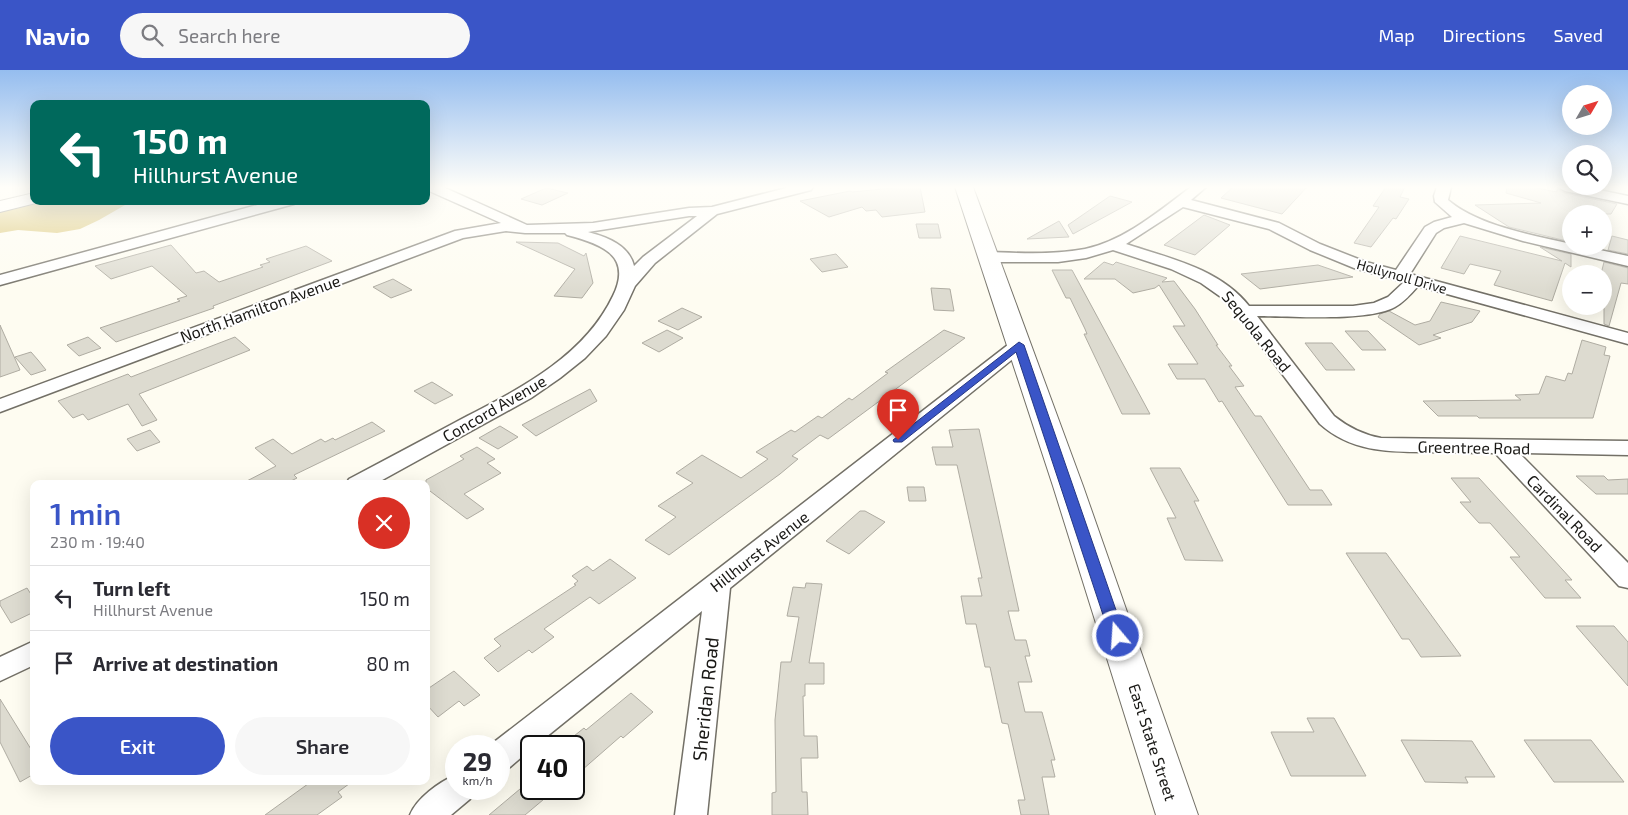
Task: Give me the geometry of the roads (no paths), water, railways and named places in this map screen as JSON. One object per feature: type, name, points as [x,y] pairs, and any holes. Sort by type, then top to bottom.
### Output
[{"type":"main road","name":"East State Street","points":[[976,222],[1178,815]]},
{"type":"street","points":[[0,280],[213,222]]},
{"type":"street","points":[[511,222],[525,228]]},
{"type":"street","points":[[552,229],[592,227],[626,222]]},
{"type":"street","name":"Concord Avenue","points":[[364,480],[524,394],[553,374],[578,354],[600,332],[615,310],[627,284],[649,260],[698,222]]},
{"type":"street","points":[[988,257],[1085,254],[1112,245],[1149,222]]},
{"type":"street","name":"Hollynoll Drive","points":[[1258,222],[1274,226],[1335,256],[1407,278],[1628,339]]},
{"type":"street","points":[[1244,311],[1353,312],[1371,310],[1396,301],[1430,230],[1451,222]]},
{"type":"street","points":[[1475,222],[1494,229],[1628,261]]},
{"type":"street","name":"North Hamilton Avenue","points":[[0,406],[460,234],[506,227],[552,229]]},
{"type":"street","points":[[552,229],[587,236],[613,248],[627,264],[629,273],[627,284]]},
{"type":"street","name":"Sequola Road","points":[[1112,245],[1197,274],[1211,281],[1234,298],[1327,420]]},
{"type":"street","name":"Hillhurst Avenue","points":[[510,748],[1019,345]]},
{"type":"street","name":"Greentree Road","points":[[1327,420],[1336,429],[1349,436],[1381,445],[1628,448]]},
{"type":"street","name":"Cardinal Road","points":[[1501,447],[1628,579]]},
{"type":"street","name":"Sheridan Road","points":[[692,815],[718,583]]},
{"type":"street","points":[[0,670],[30,654]]},
{"type":"street","points":[[426,815],[445,800]]}]
